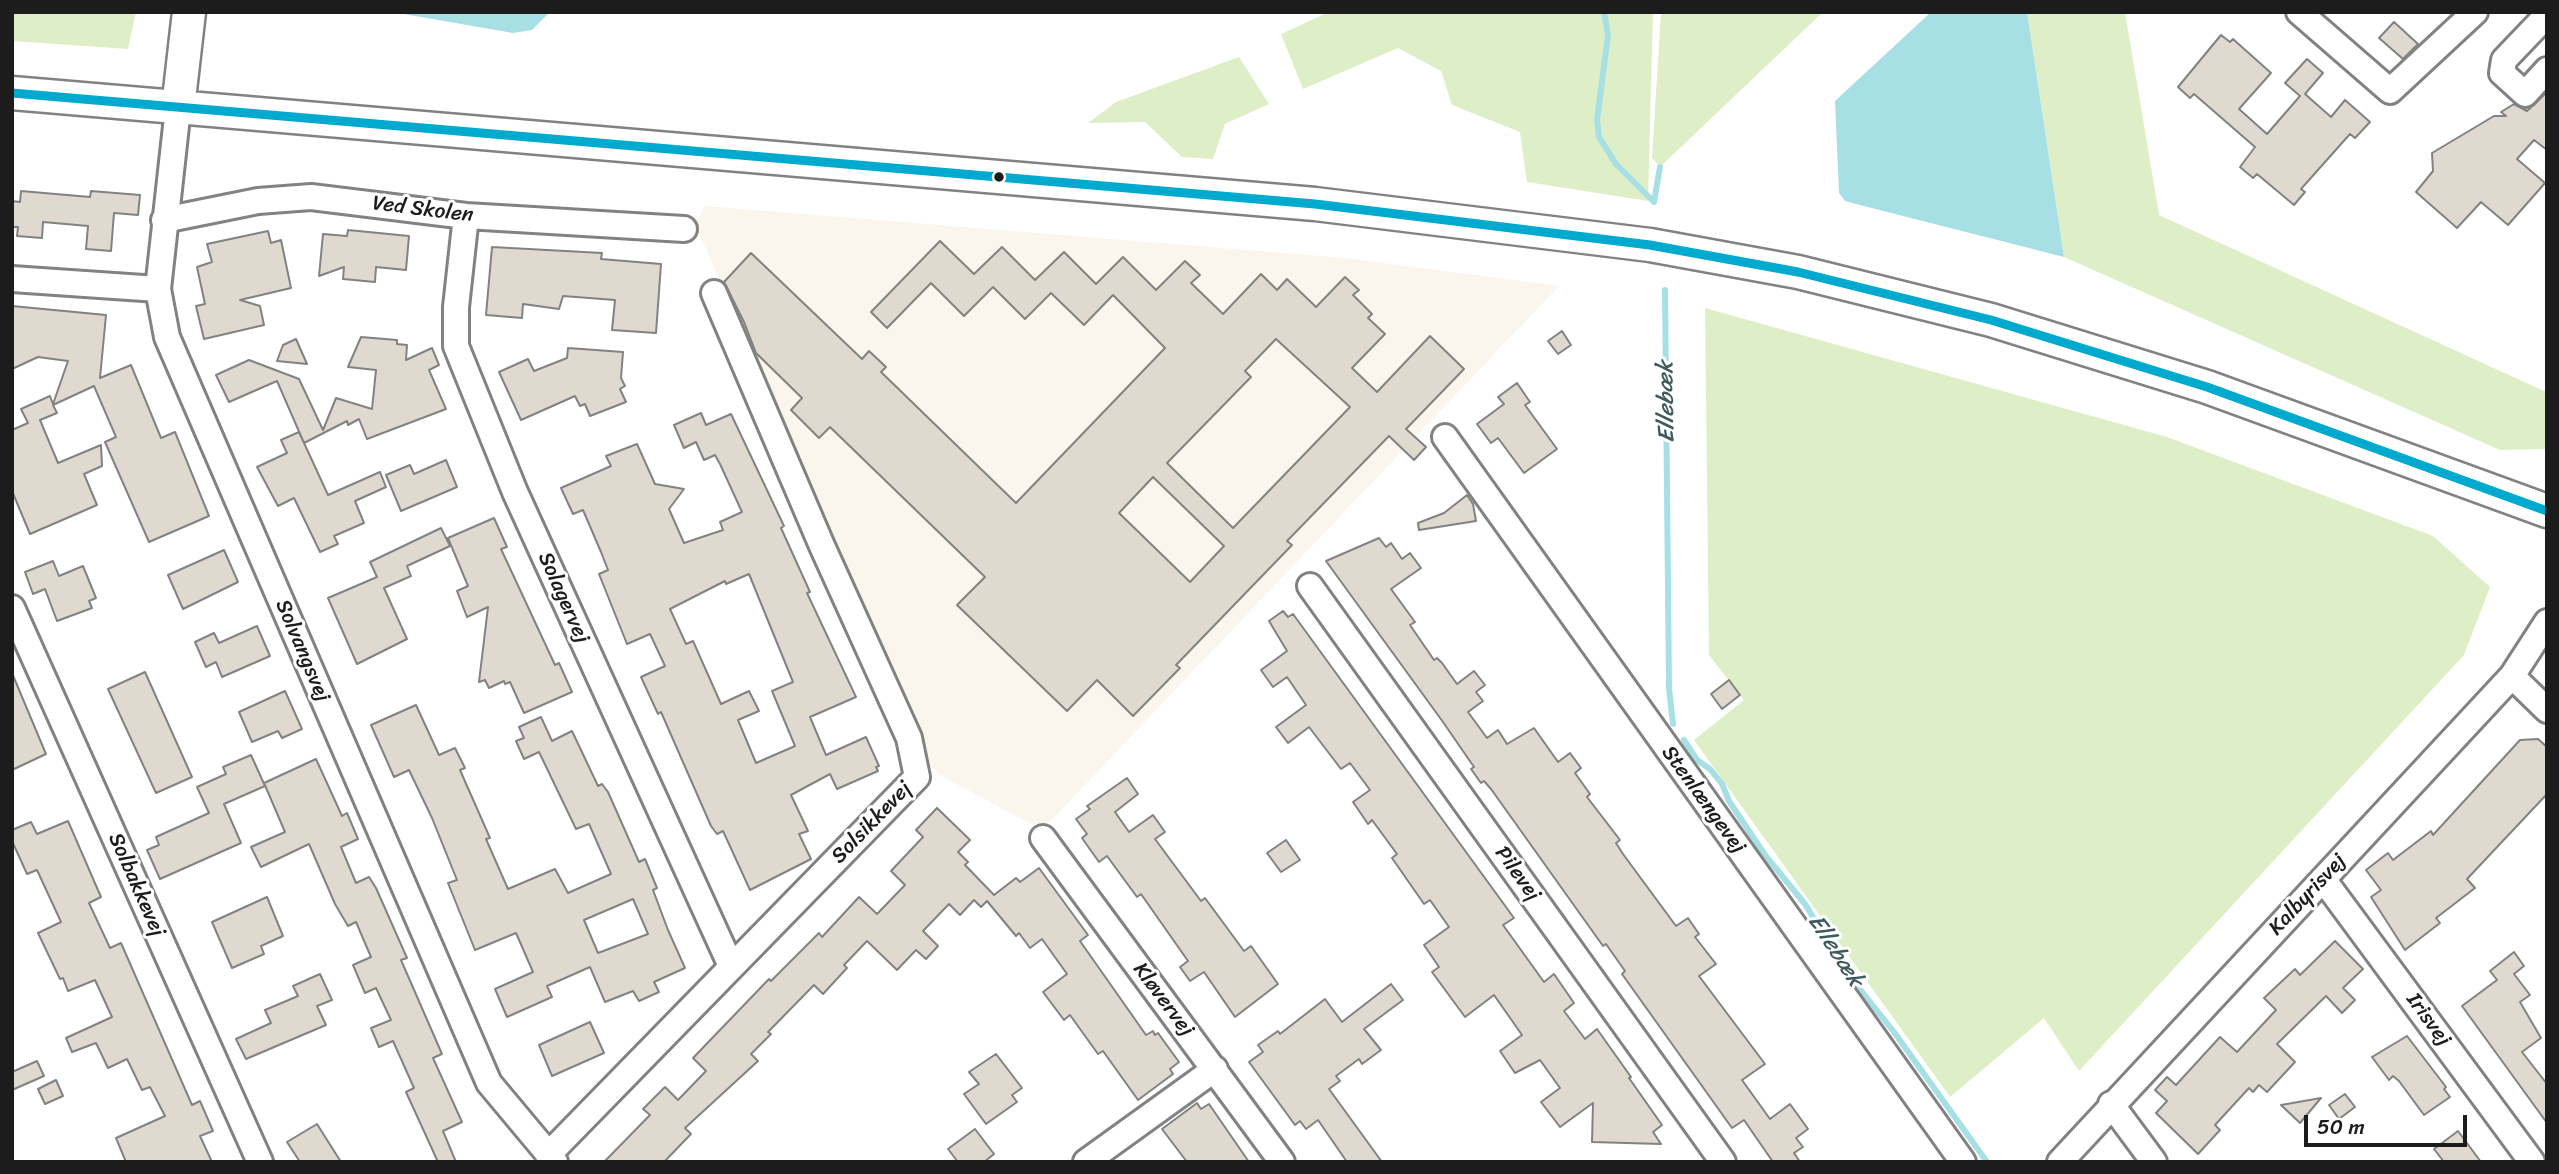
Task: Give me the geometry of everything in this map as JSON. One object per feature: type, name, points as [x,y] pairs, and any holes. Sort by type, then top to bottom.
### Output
[{"type":"street","points":[[178,108],[189,12]]},
{"type":"street","points":[[2299,12],[2390,91],[2475,12]]},
{"type":"street","points":[[2547,15],[2504,60],[2502,73],[2525,94],[2547,70]]},
{"type":"street","points":[[12,93],[1315,204],[1650,245],[1798,272],[1991,320],[2207,387],[2547,512]]},
{"type":"street","name":"Solvangsvej","points":[[178,108],[158,289],[167,337],[489,1083],[552,1159]]},
{"type":"street","name":"Ved Skolen","points":[[164,220],[258,201],[311,197],[466,216],[684,229]]},
{"type":"street","name":"Solagervej","points":[[466,216],[456,307],[456,346],[515,492],[731,966]]},
{"type":"street","points":[[12,279],[158,289]]},
{"type":"street","name":"Solsikkevej","points":[[552,1159],[731,966],[917,777],[909,738],[822,546],[715,293]]},
{"type":"street","name":"Stenlængevej","points":[[1444,437],[1963,1162]]},
{"type":"street","name":"Pilevej","points":[[1310,586],[1723,1162]]},
{"type":"street","name":"Solbakkevej","points":[[12,608],[260,1162]]},
{"type":"street","name":"Kalbyrisvej","points":[[2060,1162],[2111,1104],[2512,676],[2547,622]]},
{"type":"street","points":[[2512,676],[2547,710]]},
{"type":"street","name":"Kløvervej","points":[[1043,838],[1282,1162]]},
{"type":"street","name":"Irisvej","points":[[2323,879],[2532,1162]]},
{"type":"street","points":[[1086,1162],[1215,1069]]},
{"type":"street","points":[[2111,1104],[2154,1162]]},
{"type":"shaded area","points":[[705,206],[1345,258],[1559,286],[1042,830],[940,775],[923,759],[920,733],[695,224]]},
{"type":"green space","points":[[12,12],[136,12],[128,49],[12,41]]},
{"type":"green space","points":[[1329,12],[1653,12],[1648,201],[1527,182],[1520,132],[1452,105],[1441,71],[1398,48],[1303,89],[1281,34]]},
{"type":"green space","points":[[1661,12],[1823,12],[1660,167],[1652,158]]},
{"type":"green space","points":[[2027,12],[2125,12],[2159,215],[2544,391],[2547,388],[2547,449],[2500,450],[2064,257]]},
{"type":"green space","points":[[1239,57],[1269,104],[1225,124],[1213,159],[1182,157],[1145,122],[1088,123],[1116,102]]},
{"type":"green space","points":[[1705,308],[2167,437],[2433,536],[2490,587],[2464,655],[2079,1071],[2044,1018],[1950,1097],[1694,740],[1744,700],[1709,655]]},
{"type":"water","points":[[392,12],[550,12],[532,30],[513,33]]},
{"type":"water","points":[[1931,12],[2027,12],[2064,257],[1845,201],[1839,193],[1835,101]]},
{"type":"building","points":[[2394,22],[2418,44],[2403,59],[2379,38]]},
{"type":"building","points":[[2221,35],[2230,42],[2233,39],[2271,73],[2239,109],[2267,134],[2300,96],[2285,83],[2307,59],[2323,73],[2305,94],[2331,117],[2345,100],[2370,122],[2355,138],[2350,134],[2301,189],[2305,192],[2294,205],[2257,174],[2253,178],[2240,167],[2255,147],[2194,94],[2190,98],[2178,87]]},
{"type":"building","points":[[2547,92],[2547,150],[2534,140],[2517,159],[2545,183],[2508,225],[2481,202],[2457,228],[2416,192],[2433,171],[2432,153],[2494,116],[2506,116],[2501,112],[2514,104],[2527,111]]},
{"type":"building","points":[[21,191],[90,197],[91,191],[140,195],[138,215],[114,213],[111,251],[86,249],[88,226],[43,222],[42,238],[17,236],[18,227],[12,227],[12,201],[20,202]]},
{"type":"building","points":[[348,230],[409,236],[406,270],[376,267],[375,282],[343,279],[344,267],[319,276],[323,234],[347,236]]},
{"type":"building","points":[[268,231],[271,243],[281,240],[291,288],[240,300],[260,306],[264,325],[204,339],[196,306],[205,304],[197,267],[212,262],[207,244]]},
{"type":"building","points":[[940,241],[974,274],[1002,247],[1035,280],[1064,252],[1096,284],[1123,257],[1156,290],[1185,261],[1200,275],[1191,283],[1223,314],[1261,274],[1277,290],[1287,279],[1316,307],[1345,277],[1359,290],[1353,295],[1372,314],[1368,318],[1385,334],[1352,368],[1377,392],[1430,336],[1464,369],[1406,429],[1426,447],[1414,460],[1389,436],[1287,541],[1292,545],[1176,665],[1180,668],[1133,716],[1097,680],[1067,711],[957,605],[985,577],[830,427],[819,438],[791,410],[802,398],[756,353],[724,282],[751,253],[862,359],[869,351],[886,367],[881,372],[1016,503],[1165,348],[1113,295],[1084,325],[1051,293],[1025,319],[993,287],[964,316],[931,283],[887,328],[871,312]],"holes":[[[1276,339],[1350,407],[1233,528],[1167,463],[1251,377],[1245,371]],[[1153,477],[1224,546],[1190,582],[1119,513]]]},
{"type":"building","points":[[492,247],[602,253],[601,259],[661,264],[656,333],[612,330],[615,300],[563,296],[559,309],[523,304],[522,318],[486,315]]},
{"type":"building","points":[[12,306],[106,315],[100,378],[131,365],[161,438],[175,432],[209,516],[149,542],[105,442],[116,437],[94,386],[53,405],[57,413],[40,420],[58,463],[101,445],[102,466],[84,474],[97,505],[30,534],[12,491],[12,430],[28,423],[21,409],[50,396],[53,404],[68,361],[38,357],[12,369]]},
{"type":"building","points":[[1562,331],[1571,345],[1558,354],[1548,341]]},
{"type":"building","points":[[361,337],[397,340],[397,344],[407,345],[406,360],[432,348],[439,365],[429,370],[446,409],[367,439],[359,419],[348,425],[347,421],[304,443],[277,381],[229,402],[216,375],[249,360],[299,379],[323,430],[336,398],[372,409],[376,370],[348,367]]},
{"type":"building","points":[[296,339],[307,364],[277,361],[283,345]]},
{"type":"building","points":[[568,348],[623,352],[621,378],[625,386],[620,389],[626,402],[590,416],[585,404],[580,406],[575,396],[521,420],[499,372],[528,359],[534,371],[567,358]]},
{"type":"building","points":[[1517,383],[1530,402],[1525,405],[1557,449],[1524,473],[1498,438],[1491,443],[1477,424],[1504,404],[1498,397]]},
{"type":"building","points":[[701,413],[706,425],[731,414],[784,526],[781,528],[810,592],[807,593],[856,697],[810,717],[826,755],[866,737],[879,766],[876,767],[878,771],[837,789],[830,774],[791,795],[808,831],[799,834],[811,859],[750,890],[723,831],[717,834],[711,826],[661,712],[658,714],[641,677],[665,666],[650,634],[627,644],[599,574],[608,570],[601,552],[583,510],[573,514],[561,488],[611,466],[606,456],[637,444],[655,484],[684,489],[669,509],[684,543],[723,530],[720,522],[742,512],[720,464],[715,455],[704,460],[696,442],[684,448],[674,425]],"holes":[[[749,574],[793,682],[772,691],[795,746],[756,763],[738,720],[759,711],[749,691],[721,704],[693,641],[686,644],[670,609],[725,581],[726,584]]]},
{"type":"building","points":[[299,432],[328,495],[380,472],[386,487],[355,501],[364,523],[334,536],[338,544],[320,552],[294,498],[278,506],[257,467],[287,453],[281,440]]},
{"type":"building","points":[[446,460],[457,487],[401,511],[386,475],[410,465],[414,474]]},
{"type":"building","points":[[1467,495],[1473,504],[1476,521],[1419,530],[1418,523],[1444,513]]},
{"type":"building","points":[[494,518],[507,547],[501,549],[555,665],[559,663],[572,692],[524,713],[510,682],[505,684],[504,681],[489,688],[485,680],[479,682],[488,607],[467,617],[457,591],[468,586],[448,538]]},
{"type":"building","points":[[441,528],[450,546],[407,566],[411,576],[384,588],[407,639],[357,664],[328,598],[377,577],[370,562]]},
{"type":"building","points":[[1379,538],[1386,547],[1391,543],[1402,559],[1410,553],[1421,568],[1391,589],[1415,622],[1410,625],[1434,660],[1437,658],[1442,663],[1457,684],[1474,671],[1485,685],[1476,692],[1483,701],[1468,712],[1487,738],[1498,730],[1507,744],[1534,728],[1558,762],[1570,753],[1581,768],[1575,773],[1590,794],[1587,797],[1620,840],[1616,843],[1623,854],[1676,926],[1688,918],[1699,934],[1695,937],[1716,964],[1699,976],[1765,1064],[1742,1080],[1770,1119],[1790,1104],[1808,1129],[1796,1138],[1803,1147],[1794,1153],[1800,1162],[1773,1162],[1744,1120],[1732,1128],[1622,974],[1625,971],[1606,944],[1603,946],[1491,789],[1484,781],[1481,783],[1471,769],[1474,767],[1443,722],[1326,561]]},
{"type":"building","points":[[224,550],[238,582],[183,609],[168,575]]},
{"type":"building","points":[[53,561],[59,576],[83,566],[96,598],[89,601],[92,608],[57,621],[45,589],[33,594],[25,572]]},
{"type":"building","points":[[1283,611],[1288,617],[1293,614],[1514,918],[1503,925],[1544,982],[1554,974],[1574,1003],[1564,1011],[1585,1039],[1597,1029],[1662,1125],[1653,1132],[1661,1144],[1592,1142],[1593,1103],[1560,1127],[1541,1102],[1560,1088],[1540,1060],[1515,1073],[1500,1051],[1522,1035],[1494,995],[1465,1017],[1432,972],[1439,967],[1424,945],[1449,927],[1430,900],[1424,904],[1392,858],[1397,854],[1372,820],[1368,824],[1353,802],[1370,790],[1350,763],[1341,769],[1309,727],[1288,743],[1276,727],[1306,705],[1287,677],[1273,687],[1261,670],[1287,651],[1269,621]]},
{"type":"building","points":[[257,626],[270,656],[222,677],[216,662],[206,667],[195,642],[214,633],[219,643]]},
{"type":"building","points":[[145,672],[192,777],[156,793],[108,689]]},
{"type":"building","points":[[12,673],[46,754],[12,770]]},
{"type":"building","points":[[1729,680],[1740,695],[1722,709],[1711,694]]},
{"type":"building","points":[[285,691],[302,729],[282,738],[278,731],[252,742],[239,712]]},
{"type":"building","points":[[416,705],[439,755],[455,748],[465,768],[460,770],[490,838],[486,839],[508,889],[555,869],[568,893],[611,874],[589,824],[576,829],[539,752],[524,759],[516,741],[524,738],[519,727],[541,717],[552,741],[572,731],[598,786],[602,784],[608,792],[639,862],[645,859],[657,888],[653,890],[685,968],[654,982],[659,992],[639,1001],[633,991],[605,1002],[590,967],[547,986],[552,997],[507,1017],[495,989],[533,972],[516,933],[475,950],[448,883],[457,880],[432,818],[409,770],[394,777],[371,725]],"holes":[[[633,899],[648,934],[598,953],[584,920]]]},
{"type":"building","points":[[2538,739],[2547,747],[2547,794],[2467,879],[2475,888],[2436,918],[2440,923],[2405,950],[2371,897],[2381,890],[2366,870],[2388,853],[2393,860],[2431,831],[2433,835],[2520,740]]},
{"type":"building","points":[[251,755],[265,786],[224,804],[241,843],[160,879],[147,850],[159,845],[156,837],[209,813],[197,787],[226,774],[223,767]]},
{"type":"building","points":[[316,759],[342,816],[347,813],[358,839],[341,847],[356,883],[369,877],[376,888],[407,958],[401,960],[442,1054],[433,1058],[462,1122],[443,1131],[456,1162],[438,1162],[406,1092],[414,1088],[393,1041],[379,1047],[371,1028],[391,1020],[376,988],[365,993],[353,965],[371,957],[356,922],[348,926],[335,904],[309,844],[261,867],[251,847],[285,832],[264,783]]},
{"type":"building","points":[[1127,778],[1138,794],[1115,812],[1129,832],[1153,815],[1165,832],[1155,839],[1201,901],[1205,898],[1244,951],[1251,946],[1278,984],[1235,1017],[1204,972],[1190,981],[1180,967],[1188,961],[1141,894],[1137,897],[1107,856],[1099,862],[1082,838],[1087,834],[1076,819],[1090,809],[1087,806]]},
{"type":"building","points":[[937,808],[970,840],[958,852],[968,862],[965,865],[994,895],[1016,878],[1020,882],[1039,868],[1088,935],[1080,941],[1146,1035],[1153,1031],[1155,1035],[1158,1033],[1179,1062],[1170,1069],[1173,1074],[1138,1100],[1103,1051],[1098,1054],[1070,1015],[1064,1020],[1043,992],[1067,974],[1042,939],[1030,948],[1019,933],[1016,936],[987,901],[981,907],[974,900],[960,915],[949,904],[923,931],[938,946],[926,959],[916,950],[897,970],[867,941],[844,965],[847,968],[823,994],[814,985],[768,1032],[771,1034],[751,1054],[758,1061],[685,1128],[691,1134],[664,1162],[604,1162],[650,1115],[643,1109],[665,1087],[678,1100],[706,1071],[693,1058],[769,979],[771,981],[819,933],[822,937],[859,897],[877,914],[905,885],[891,871],[923,837],[916,830]]},
{"type":"building","points":[[68,821],[101,897],[89,903],[110,948],[121,943],[192,1105],[200,1101],[213,1131],[200,1136],[212,1162],[126,1162],[116,1138],[165,1116],[150,1087],[142,1090],[127,1059],[108,1068],[96,1043],[72,1052],[66,1038],[112,1017],[95,980],[68,991],[63,978],[60,979],[38,933],[61,922],[37,870],[27,874],[12,841],[12,830],[31,822],[37,834]]},
{"type":"building","points":[[1286,840],[1300,860],[1281,872],[1267,853]]},
{"type":"building","points":[[267,897],[283,936],[261,946],[264,954],[232,968],[212,922]]},
{"type":"building","points":[[2335,941],[2363,969],[2343,988],[2355,1000],[2342,1013],[2326,996],[2277,1044],[2295,1062],[2267,1092],[2259,1085],[2253,1092],[2249,1088],[2215,1125],[2220,1130],[2198,1154],[2156,1113],[2167,1101],[2155,1090],[2167,1077],[2176,1085],[2220,1037],[2237,1052],[2276,1010],[2264,998],[2295,969],[2300,975]]},
{"type":"building","points":[[2514,952],[2524,966],[2514,974],[2530,995],[2520,1002],[2541,1038],[2522,1052],[2547,1084],[2547,1123],[2462,1006],[2497,980],[2490,971]]},
{"type":"building","points":[[320,974],[332,1000],[317,1006],[326,1025],[246,1059],[236,1039],[271,1023],[265,1010],[298,996],[293,986]]},
{"type":"building","points":[[1391,984],[1403,1000],[1364,1029],[1381,1050],[1362,1064],[1359,1059],[1336,1076],[1340,1081],[1329,1089],[1382,1162],[1347,1162],[1318,1120],[1306,1129],[1300,1121],[1295,1125],[1249,1062],[1263,1052],[1258,1045],[1278,1031],[1280,1034],[1325,999],[1342,1022]]},
{"type":"building","points":[[590,1022],[604,1053],[552,1076],[539,1045]]},
{"type":"building","points":[[2407,1036],[2446,1087],[2444,1089],[2450,1097],[2424,1115],[2399,1081],[2393,1076],[2389,1080],[2372,1057]]},
{"type":"building","points":[[996,1054],[1022,1088],[1012,1095],[1017,1102],[986,1124],[964,1094],[979,1084],[969,1072]]},
{"type":"building","points":[[37,1061],[44,1076],[12,1090],[12,1072]]},
{"type":"building","points":[[56,1080],[63,1096],[45,1104],[38,1089]]},
{"type":"building","points":[[2345,1094],[2355,1107],[2339,1119],[2329,1105]]},
{"type":"building","points":[[2321,1098],[2300,1123],[2281,1105]]},
{"type":"building","points":[[1197,1103],[1201,1109],[1209,1104],[1249,1162],[1187,1162],[1162,1129]]},
{"type":"building","points":[[317,1124],[341,1162],[300,1162],[287,1142]]},
{"type":"building","points":[[975,1129],[994,1154],[984,1162],[958,1162],[948,1149]]},
{"type":"building","points":[[2458,1131],[2481,1162],[2444,1162],[2434,1149]]},
{"type":"waterway","name":"Ellebæk","points":[[1604,12],[1608,35],[1597,120],[1599,137],[1616,164],[1654,202]]},
{"type":"waterway","points":[[1654,202],[1660,167]]},
{"type":"waterway","name":"Ellebæk","points":[[1665,290],[1669,688],[1673,724]]},
{"type":"waterway","name":"Ellebæk","points":[[1684,740],[1697,760],[1710,769],[1722,784],[1729,801],[1765,855],[1805,904],[1847,973],[1894,1032],[1987,1162]]},
{"type":"transit line","points":[[12,93],[1315,204],[1650,245],[1798,272],[1991,320],[2207,387],[2547,511]]}]
